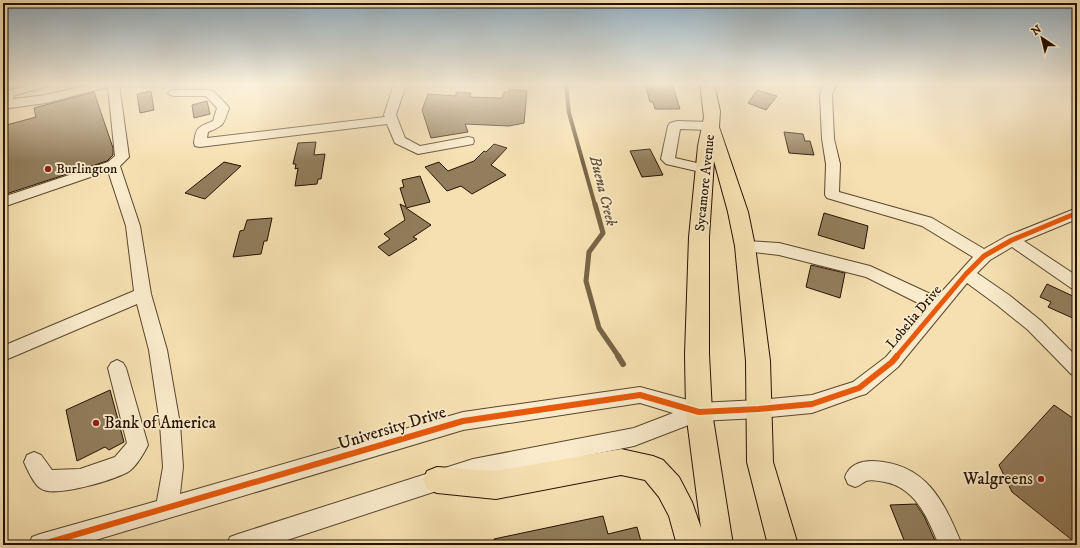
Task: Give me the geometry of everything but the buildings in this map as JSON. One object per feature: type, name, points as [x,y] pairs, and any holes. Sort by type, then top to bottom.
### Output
[{"type":"main road","points":[[711,126],[712,110]]},
{"type":"main road","name":"Sycamore Avenue","points":[[711,126],[706,146],[699,237],[696,354],[699,412],[708,460],[718,545]]},
{"type":"main road","name":"Sycamore Avenue","points":[[711,126],[738,212],[745,246],[758,361],[760,462],[783,545]]},
{"type":"main road","points":[[437,480],[496,485],[621,462],[653,469],[669,487],[682,512],[692,545]]},
{"type":"street","points":[[3,202],[113,165],[122,157],[116,110]]},
{"type":"street","points":[[222,110],[218,123],[202,130],[200,143],[391,117]]},
{"type":"street","points":[[393,110],[391,117],[400,140],[418,150],[468,142]]},
{"type":"street","points":[[827,110],[828,139],[833,164],[832,195],[927,222],[984,256]]},
{"type":"street","points":[[705,169],[668,159],[674,126],[711,126]]},
{"type":"street","points":[[113,165],[133,226],[143,294],[158,350],[170,424],[173,467],[167,509]]},
{"type":"street","name":"Lobelia Drive","points":[[759,409],[812,404],[859,388],[892,362],[966,274],[984,256],[1012,240],[1077,213]]},
{"type":"street","points":[[1012,240],[1077,284]]},
{"type":"street","points":[[745,246],[779,249],[870,272],[939,306]]},
{"type":"street","points":[[966,274],[1003,300],[1034,325],[1077,369]]},
{"type":"street","points":[[3,354],[143,294]]},
{"type":"street","points":[[34,462],[47,481],[80,479],[122,464],[138,445],[117,368]]},
{"type":"street","name":"University Drive","points":[[40,545],[464,421],[640,395],[699,412]]},
{"type":"street","name":"University Drive","points":[[238,545],[473,468],[634,437],[699,412],[759,409]]},
{"type":"street","points":[[855,477],[864,471],[882,471],[896,474],[912,483],[921,490],[929,500],[951,545]]},
{"type":"waterway","name":"Buena Creek","points":[[569,110],[595,205]]},
{"type":"waterway","name":"Buena Creek","points":[[595,204],[603,233],[589,252],[586,281],[599,328],[619,357]]},
{"type":"waterway","name":"Buena Creek","points":[[618,356],[623,364]]},
{"type":"cycle path","points":[[40,545],[463,421],[640,395],[699,412],[759,409],[812,404],[859,388],[892,362],[966,274],[984,256],[1012,240],[1077,213]]},
{"type":"place","name":"Burlington","points":[[48,169]]},
{"type":"place","name":"Bank of America","points":[[96,423]]},
{"type":"place","name":"Walgreens","points":[[1041,479]]}]
